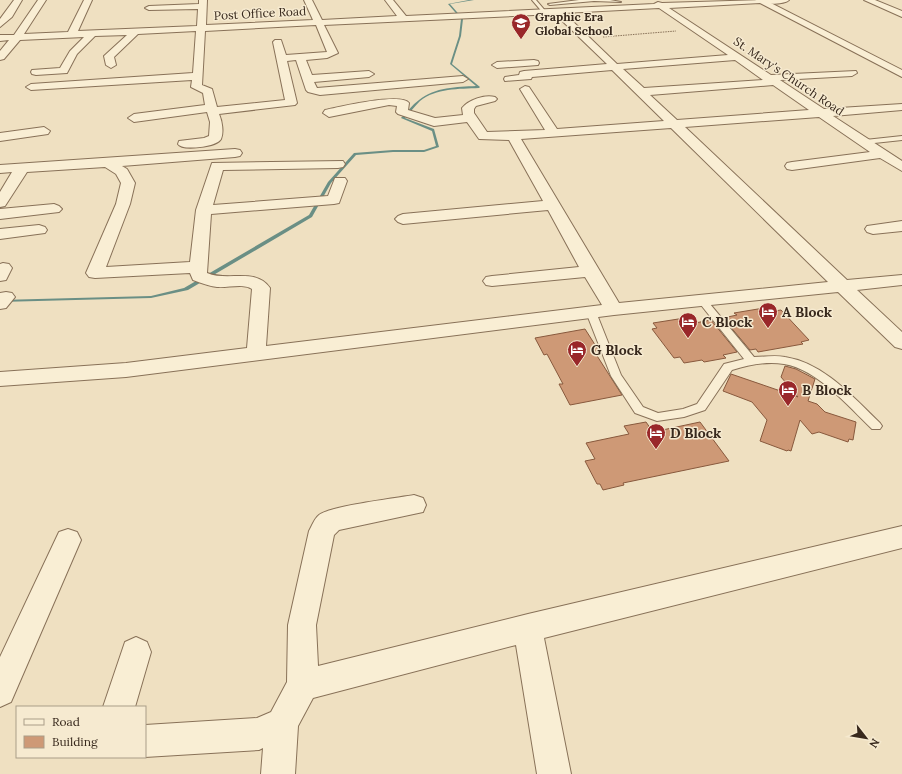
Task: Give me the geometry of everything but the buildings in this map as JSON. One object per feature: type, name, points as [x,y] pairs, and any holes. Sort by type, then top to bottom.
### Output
[{"type":"street","points":[[0,24],[9,16],[18,0]]},
{"type":"street","points":[[0,57],[17,37],[42,0]]},
{"type":"street","points":[[72,34],[88,0]]},
{"type":"street","points":[[282,58],[327,55],[333,53],[308,0]]},
{"type":"street","points":[[389,0],[403,18]]},
{"type":"street","name":"Post Office Road","points":[[0,38],[136,31],[159,26],[201,28],[403,18],[460,17],[548,8],[558,12],[657,3],[785,0]]},
{"type":"street","points":[[868,0],[902,14]]},
{"type":"street","points":[[760,1],[902,74]]},
{"type":"street","points":[[149,8],[203,3],[196,87],[208,91],[209,101],[216,122],[215,138],[207,142],[175,146],[172,158]]},
{"type":"street","name":"St. Mary's Church Road","points":[[657,3],[902,167]]},
{"type":"street","points":[[558,12],[842,287],[902,343]]},
{"type":"street","points":[[111,65],[109,56],[136,31]]},
{"type":"street","points":[[36,72],[63,71],[73,53],[93,33]]},
{"type":"street","points":[[134,118],[291,103],[278,42]]},
{"type":"street","points":[[300,57],[312,90],[323,92],[463,79]]},
{"type":"street","points":[[507,75],[521,71],[524,74],[738,57]]},
{"type":"street","points":[[497,65],[547,62],[614,67]]},
{"type":"street","points":[[560,80],[614,67]]},
{"type":"street","points":[[308,79],[376,73]]},
{"type":"street","points":[[640,92],[852,73]]},
{"type":"street","points":[[31,87],[198,76]]},
{"type":"street","points":[[525,89],[553,133]]},
{"type":"street","points":[[491,99],[472,104],[468,108],[468,113],[483,136],[514,136],[902,107]]},
{"type":"street","points":[[329,113],[389,102],[403,104],[406,113],[434,122],[472,118]]},
{"type":"street","points":[[0,137],[44,131]]},
{"type":"street","points":[[514,136],[590,271],[614,309]]},
{"type":"street","points":[[0,169],[108,164],[238,153]]},
{"type":"street","points":[[792,166],[883,154]]},
{"type":"street","points":[[108,164],[122,172],[128,183],[123,204],[95,273],[203,275],[228,283],[250,282],[260,286],[262,288],[256,354]]},
{"type":"street","points":[[203,275],[204,210],[217,166],[338,164]]},
{"type":"street","points":[[0,203],[22,168]]},
{"type":"street","points":[[204,210],[334,200],[340,181]]},
{"type":"street","points":[[403,219],[553,205]]},
{"type":"street","points":[[0,214],[54,209]]},
{"type":"street","points":[[873,230],[902,226]]},
{"type":"street","points":[[0,234],[39,230]]},
{"type":"street","points":[[492,281],[590,271]]},
{"type":"street","points":[[0,379],[126,370],[614,309],[902,280]]},
{"type":"street","points":[[278,774],[282,723],[304,685],[302,625],[324,527],[333,520],[414,505]]},
{"type":"street","points":[[304,685],[528,628],[902,537]]},
{"type":"street","points":[[0,691],[68,540]]},
{"type":"street","points":[[528,628],[554,774]]},
{"type":"street","points":[[119,706],[136,652]]},
{"type":"street","points":[[146,741],[259,734],[282,723]]},
{"type":"lane","points":[[534,0],[548,8],[593,0],[619,2]]},
{"type":"lane","points":[[545,0],[548,8]]},
{"type":"lane","points":[[865,142],[902,138]]},
{"type":"lane","points":[[702,300],[751,361]]},
{"type":"lane","points":[[590,312],[602,338],[616,376],[639,410],[657,417],[684,413],[702,408],[728,367],[751,361],[787,361],[812,369],[822,376],[876,426]]},
{"type":"path","points":[[584,38],[696,29]]},
{"type":"waterway","points":[[0,301],[151,297],[186,289],[311,216],[329,183],[355,154],[393,151],[424,151],[438,146],[433,130],[403,118],[420,100],[433,93],[448,89],[479,87],[451,64],[460,36],[462,19],[449,4],[473,0]]},
{"type":"place","name":"Graphic Era Global School","points":[[521,40]]},
{"type":"place","name":"A Block","points":[[768,329]]},
{"type":"place","name":"C Block","points":[[688,339]]},
{"type":"place","name":"G Block","points":[[577,367]]},
{"type":"place","name":"B Block","points":[[788,407]]},
{"type":"place","name":"D Block","points":[[656,450]]}]
